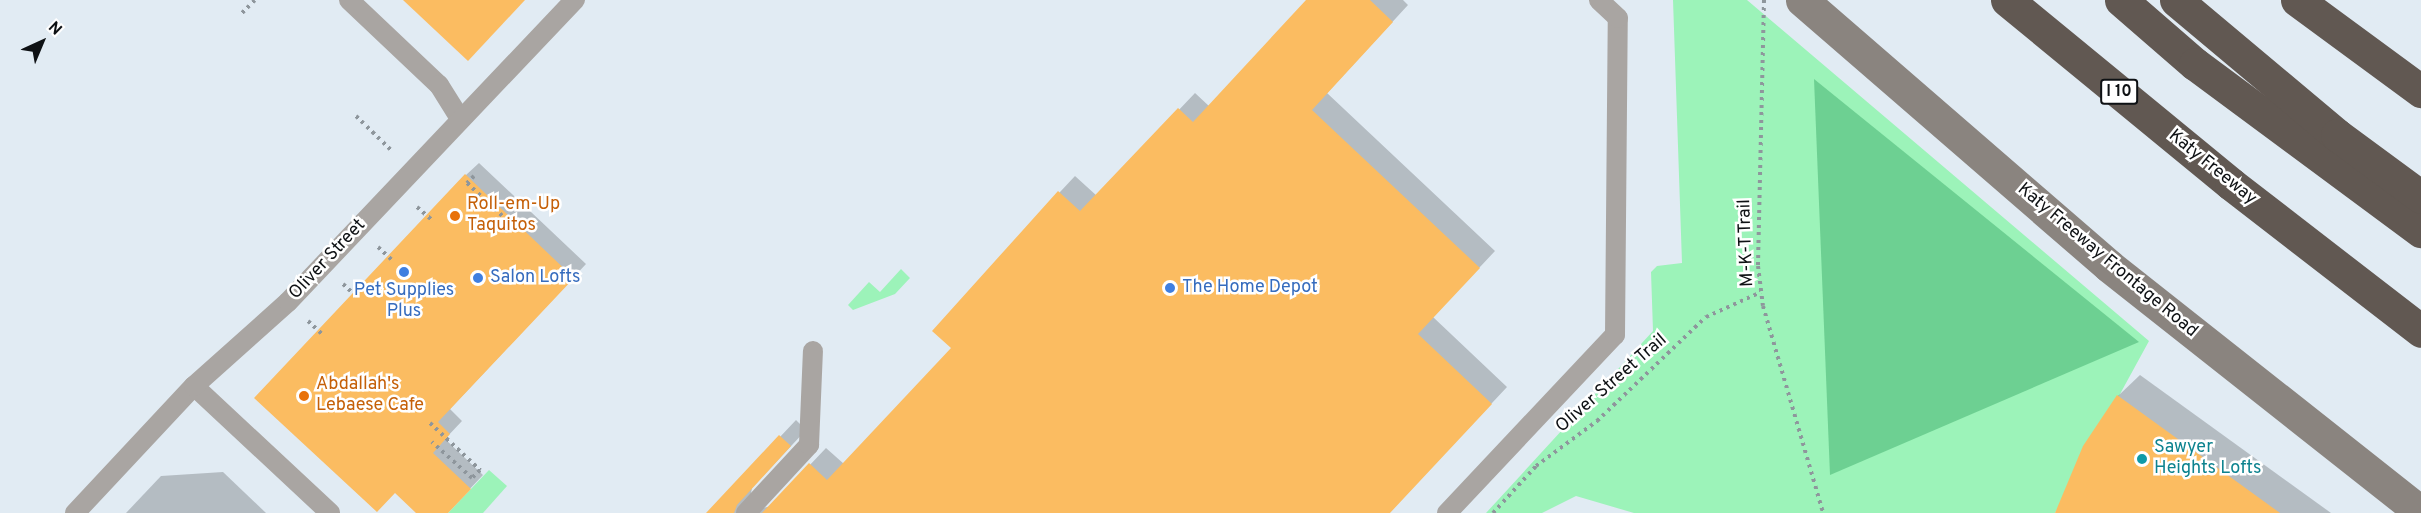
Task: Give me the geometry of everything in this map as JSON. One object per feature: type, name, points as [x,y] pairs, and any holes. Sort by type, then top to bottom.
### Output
[{"type":"highway","name":"Katy Freeway","points":[[2007,0],[2231,184],[2421,331]]},
{"type":"highway","points":[[2121,0],[2195,64],[2421,231]]},
{"type":"highway","points":[[2176,0],[2337,135],[2421,197]]},
{"type":"highway","points":[[2297,0],[2421,91]]},
{"type":"main road","name":"Katy Freeway Frontage Road","points":[[1802,0],[2109,266],[2370,475],[2421,512]]},
{"type":"lane","points":[[349,0],[438,85],[460,119]]},
{"type":"lane","name":"Oliver Street","points":[[75,513],[194,386],[288,302],[575,0]]},
{"type":"lane","points":[[1447,513],[1615,335],[1618,18],[1599,0]]},
{"type":"lane","points":[[746,513],[809,446],[813,351]]},
{"type":"lane","points":[[194,386],[330,513]]},
{"type":"path","points":[[242,14],[255,0]]},
{"type":"path","name":"M-K-T Trail","points":[[1764,0],[1758,190],[1761,292],[1823,513]]},
{"type":"path","points":[[356,116],[394,153],[400,147]]},
{"type":"path","points":[[474,176],[467,183],[510,223]]},
{"type":"path","name":"Oliver Street Trail","points":[[1493,513],[1536,466],[1597,421],[1706,317],[1761,292]]},
{"type":"path","points":[[430,423],[480,470],[472,478],[432,442]]},
{"type":"green space","points":[[1673,0],[1747,0],[2149,341],[2055,513],[1634,513],[1576,496],[1542,513],[1486,513],[1653,331],[1651,272],[1657,266],[1682,263]]},
{"type":"green space","points":[[1814,79],[2139,342],[1830,475]]},
{"type":"green space","points":[[901,269],[910,278],[895,294],[853,310],[848,305],[869,282],[880,292]]},
{"type":"green space","points":[[489,470],[507,486],[483,513],[448,513]]},
{"type":"building","points":[[403,0],[525,0],[468,61]]},
{"type":"building","name":"The Home Depot","points":[[1306,0],[1370,0],[1393,22],[1312,110],[1480,268],[1418,334],[1492,404],[1390,513],[762,513],[809,463],[827,480],[951,348],[932,331],[1058,191],[1080,211],[1178,108],[1193,122]]},
{"type":"building","points":[[465,174],[574,278],[438,422],[450,434],[433,453],[471,489],[448,513],[416,513],[395,493],[377,512],[254,398]]},
{"type":"building","name":"Sawyer Heights Lofts","points":[[2117,395],[2280,513],[2055,513],[2083,446]]},
{"type":"building","points":[[779,435],[791,446],[737,505],[734,513],[706,513]]},
{"type":"place","name":"Roll-em-Up Taquitos","points":[[455,216]]},
{"type":"place","name":"Pet Supplies Plus","points":[[404,272]]},
{"type":"place","name":"Salon Lofts","points":[[478,278]]},
{"type":"place","name":"The Home Depot","points":[[1170,288]]},
{"type":"place","name":"Abdallah's Lebaese Cafe","points":[[304,396]]},
{"type":"place","name":"Sawyer Heights Lofts","points":[[2142,459]]}]
